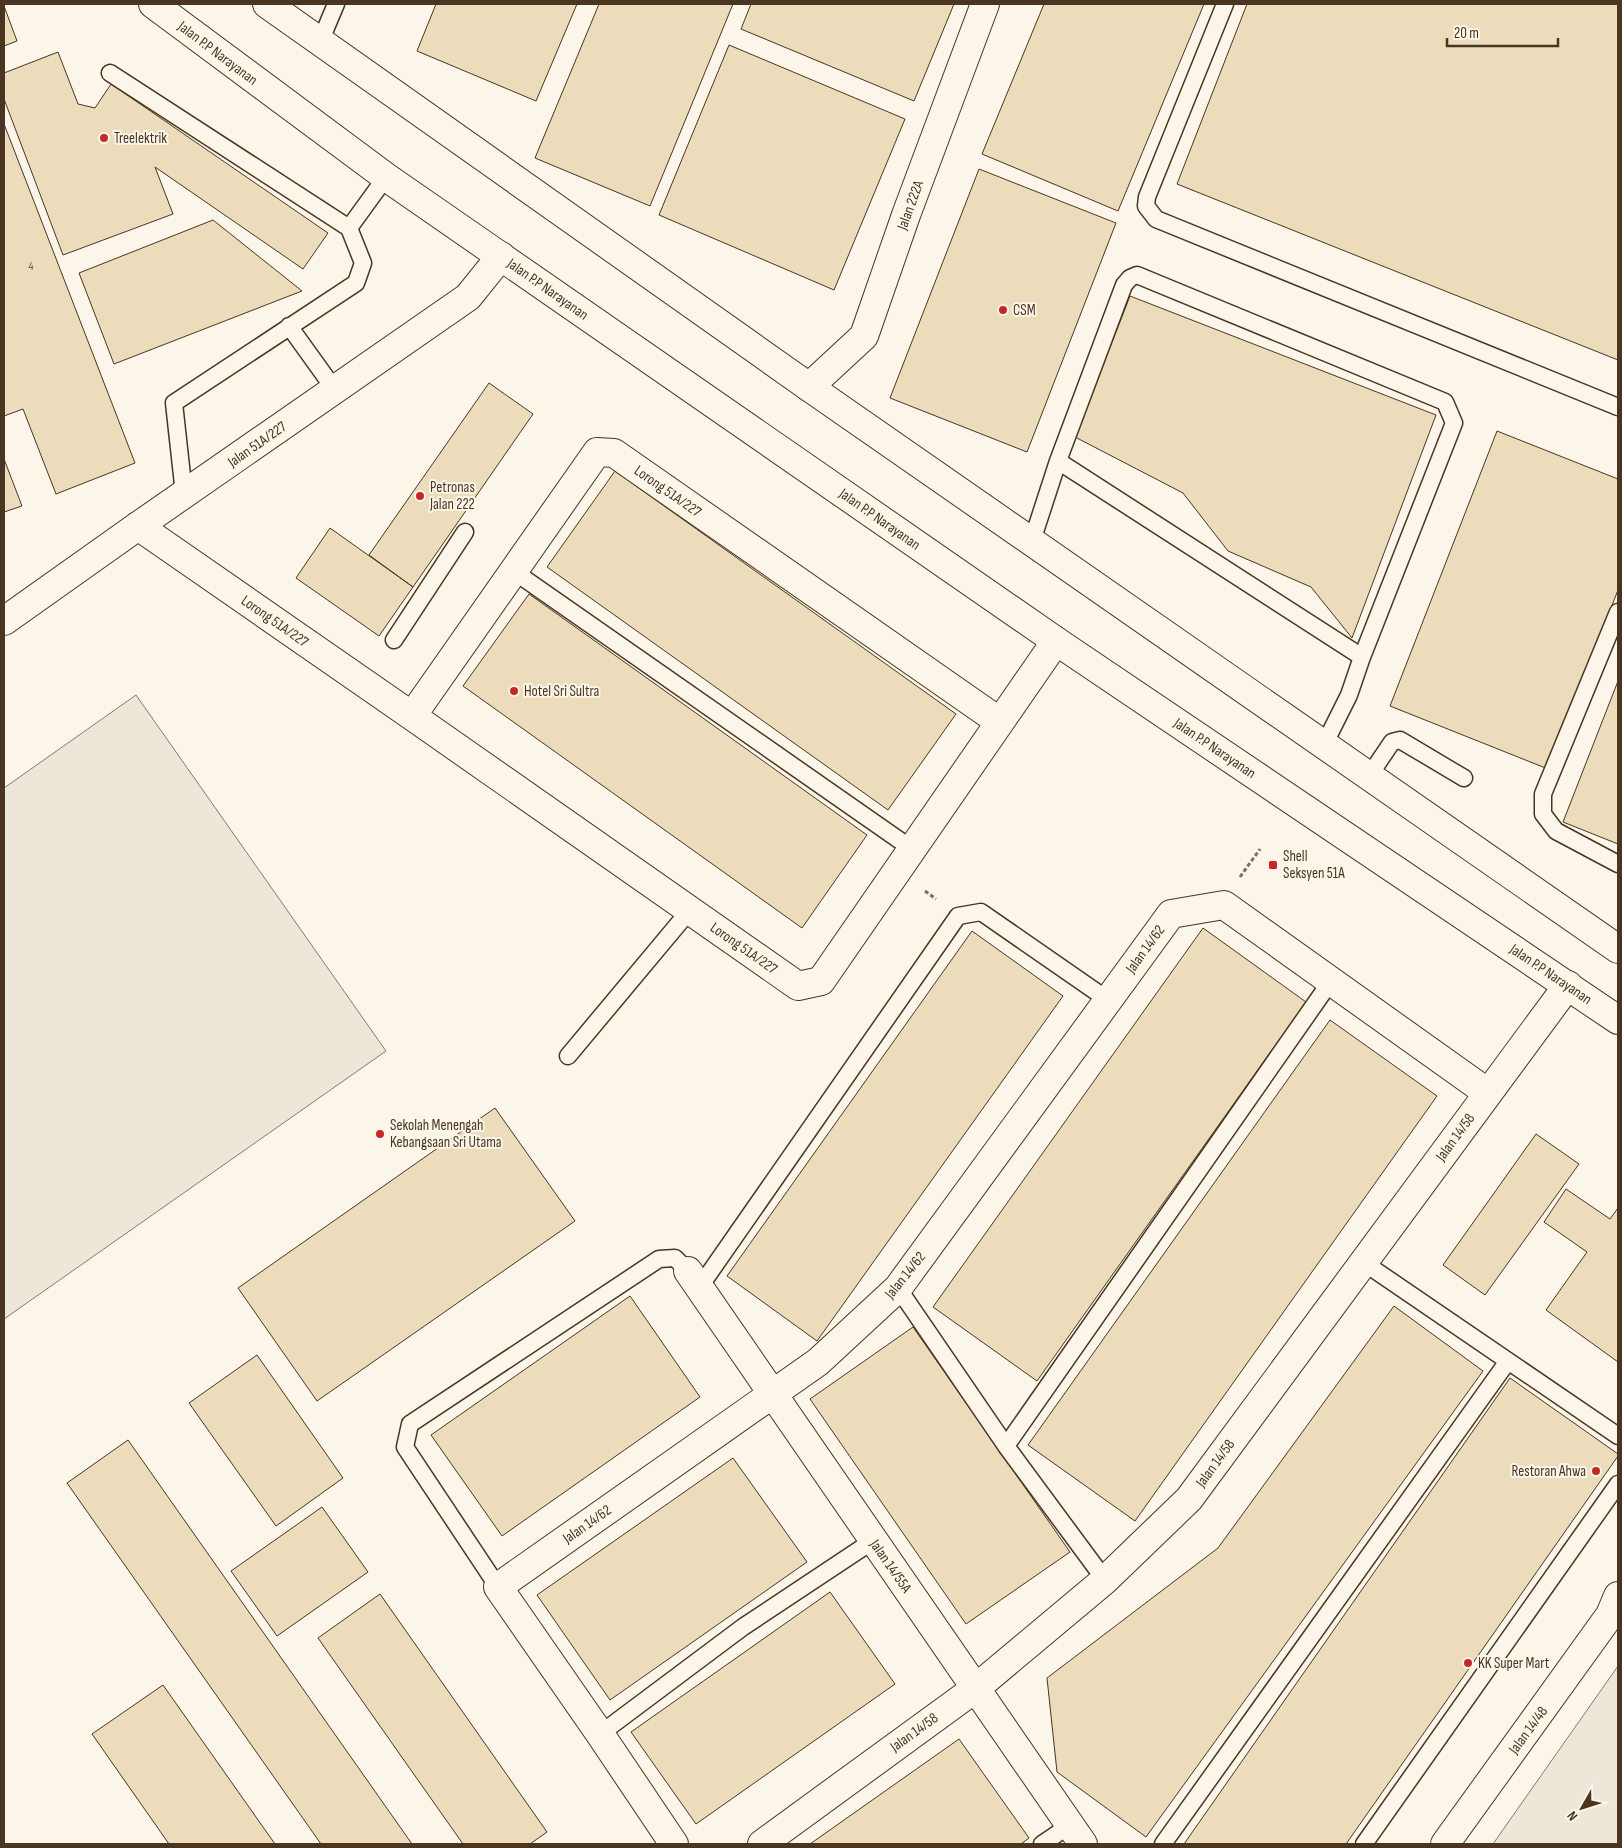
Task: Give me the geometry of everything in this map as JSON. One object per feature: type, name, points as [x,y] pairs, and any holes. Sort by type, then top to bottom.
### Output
[{"type":"street","name":"Jalan P.P Narayanan","points":[[153,4],[203,43],[386,177],[1056,641],[1618,1020]]},
{"type":"street","points":[[267,4],[809,387],[1618,949]]},
{"type":"street","name":"Jalan 222A","points":[[809,387],[864,336],[906,215],[985,4]]},
{"type":"street","name":"Jalan 51A/227","points":[[4,621],[468,297],[501,256]]},
{"type":"street","name":"Lorong 51A/227","points":[[412,716],[512,570],[597,452],[614,453],[1000,722]]},
{"type":"street","name":"Lorong 51A/227","points":[[138,526],[798,986],[821,981],[1056,641]]},
{"type":"street","name":"Jalan 14/62","points":[[498,1587],[818,1362],[898,1288],[1171,914],[1224,905],[1488,1093]]},
{"type":"street","name":"Jalan 14/58","points":[[762,1844],[976,1688],[1105,1580],[1189,1499],[1568,985]]},
{"type":"street","name":"Jalan 14/55A","points":[[694,1279],[1077,1835]]},
{"type":"street","points":[[498,1587],[674,1844]]},
{"type":"street","name":"Jalan 14/48","points":[[1445,1844],[1616,1607]]},
{"type":"lane","points":[[320,42],[336,4]]},
{"type":"lane","points":[[1225,4],[1147,198],[1146,206],[1156,219],[1618,407]]},
{"type":"lane","points":[[110,74],[349,228],[363,262],[356,283],[174,403],[184,494]]},
{"type":"lane","points":[[349,228],[386,177]]},
{"type":"lane","points":[[1032,541],[1058,461],[1124,285],[1130,278],[1137,275],[1445,402],[1454,423],[1362,656],[1349,695],[1324,744]]},
{"type":"lane","points":[[289,326],[334,390]]},
{"type":"lane","points":[[1058,461],[1362,656]]},
{"type":"lane","points":[[394,640],[465,532]]},
{"type":"lane","points":[[512,570],[905,860]]},
{"type":"lane","points":[[1618,612],[1543,794],[1543,814],[1556,831],[1618,864]]},
{"type":"lane","points":[[1369,776],[1392,742],[1400,740],[1464,778]]},
{"type":"lane","points":[[568,1056],[690,910]]},
{"type":"lane","points":[[498,1587],[405,1447],[410,1424],[659,1259],[676,1258],[694,1279],[958,916],[981,912],[1108,1000]]},
{"type":"lane","points":[[1006,1446],[1331,981]]},
{"type":"lane","points":[[1363,1262],[1618,1436]]},
{"type":"lane","points":[[898,1288],[1006,1446],[1105,1580]]},
{"type":"lane","points":[[1163,1844],[1508,1361]]},
{"type":"lane","points":[[1364,1844],[1618,1484]]},
{"type":"lane","points":[[600,1734],[743,1627],[874,1540]]},
{"type":"lane","points":[[1042,1844],[1077,1835]]},
{"type":"path","points":[[1236,884],[1260,849]]},
{"type":"path","points":[[905,860],[958,916]]},
{"type":"shaded area","points":[[136,695],[386,1051],[4,1319],[4,788]]},
{"type":"shaded area","points":[[1618,1666],[1618,1844],[1493,1844]]},
{"type":"building","points":[[436,4],[577,4],[536,101],[417,51]]},
{"type":"building","points":[[599,4],[733,4],[650,206],[535,158]]},
{"type":"building","points":[[751,4],[954,4],[914,101],[741,29]]},
{"type":"building","points":[[1044,4],[1204,4],[1118,211],[982,154]]},
{"type":"building","points":[[1247,4],[1618,4],[1618,360],[1177,184]]},
{"type":"building","points":[[4,6],[17,41],[4,46]]},
{"type":"building","points":[[729,45],[905,119],[834,290],[659,215]]},
{"type":"building","name":"Treelektrik","points":[[58,52],[78,104],[95,108],[111,84],[328,233],[303,269],[155,167],[173,214],[63,255],[4,99],[4,73]]},
{"type":"building","points":[[4,124],[135,463],[56,494],[23,409],[4,416]]},
{"type":"building","name":"CSM","points":[[979,169],[1116,223],[1027,452],[890,398]]},
{"type":"building","points":[[213,220],[302,291],[114,364],[79,273]]},
{"type":"building","points":[[1130,296],[1436,415],[1352,638],[1311,587],[1228,551],[1183,493],[1075,437]]},
{"type":"building","points":[[489,383],[533,414],[413,587],[369,555]]},
{"type":"building","points":[[1497,431],[1618,479],[1618,590],[1548,769],[1390,706]]},
{"type":"building","points":[[4,459],[22,506],[4,512]]},
{"type":"building","points":[[615,471],[956,714],[888,810],[547,567]]},
{"type":"building","points":[[330,528],[413,587],[379,636],[296,578]]},
{"type":"building","points":[[529,594],[867,835],[802,928],[463,686]]},
{"type":"building","points":[[1618,681],[1618,844],[1563,822]]},
{"type":"building","points":[[1203,928],[1306,1002],[1037,1381],[933,1307]]},
{"type":"building","points":[[972,931],[1063,996],[817,1341],[727,1276]]},
{"type":"building","points":[[1330,1020],[1437,1096],[1135,1521],[1028,1445]]},
{"type":"building","points":[[495,1108],[575,1221],[317,1401],[238,1288]]},
{"type":"building","points":[[1536,1134],[1579,1164],[1485,1295],[1443,1265]]},
{"type":"building","points":[[1566,1189],[1610,1219],[1618,1208],[1618,1362],[1546,1310],[1587,1252],[1544,1222]]},
{"type":"building","points":[[630,1296],[700,1397],[502,1536],[431,1435]]},
{"type":"building","points":[[1394,1306],[1483,1371],[1146,1837],[1057,1772],[1047,1678],[1218,1548]]},
{"type":"building","points":[[913,1327],[1070,1552],[966,1624],[810,1399]]},
{"type":"building","points":[[257,1355],[343,1478],[276,1526],[189,1403]]},
{"type":"building","points":[[1510,1378],[1618,1454],[1618,1456],[1346,1844],[1184,1844]]},
{"type":"building","points":[[128,1440],[412,1844],[321,1844],[67,1483]]},
{"type":"building","points":[[733,1458],[807,1562],[610,1700],[537,1595]]},
{"type":"building","points":[[322,1507],[368,1572],[277,1636],[231,1571]]},
{"type":"building","points":[[830,1592],[895,1684],[696,1824],[631,1732]]},
{"type":"building","points":[[380,1594],[547,1832],[530,1844],[463,1844],[318,1638]]},
{"type":"building","points":[[163,1685],[275,1844],[169,1844],[92,1734]]},
{"type":"building","points":[[959,1739],[1029,1838],[1021,1844],[810,1844]]},
{"type":"place","name":"Treelektrik","points":[[104,138]]},
{"type":"place","name":"CSM","points":[[1003,310]]},
{"type":"place","name":"Petronas Jalan 222","points":[[420,496]]},
{"type":"place","name":"Hotel Sri Sultra","points":[[514,691]]},
{"type":"place","name":"Shell Seksyen 51A","points":[[1273,865]]},
{"type":"place","name":"Sekolah Menengah Kebangsaan Sri Utama","points":[[380,1134]]},
{"type":"place","name":"Restoran Ahwa","points":[[1596,1471]]},
{"type":"place","name":"KK Super Mart","points":[[1468,1663]]}]
